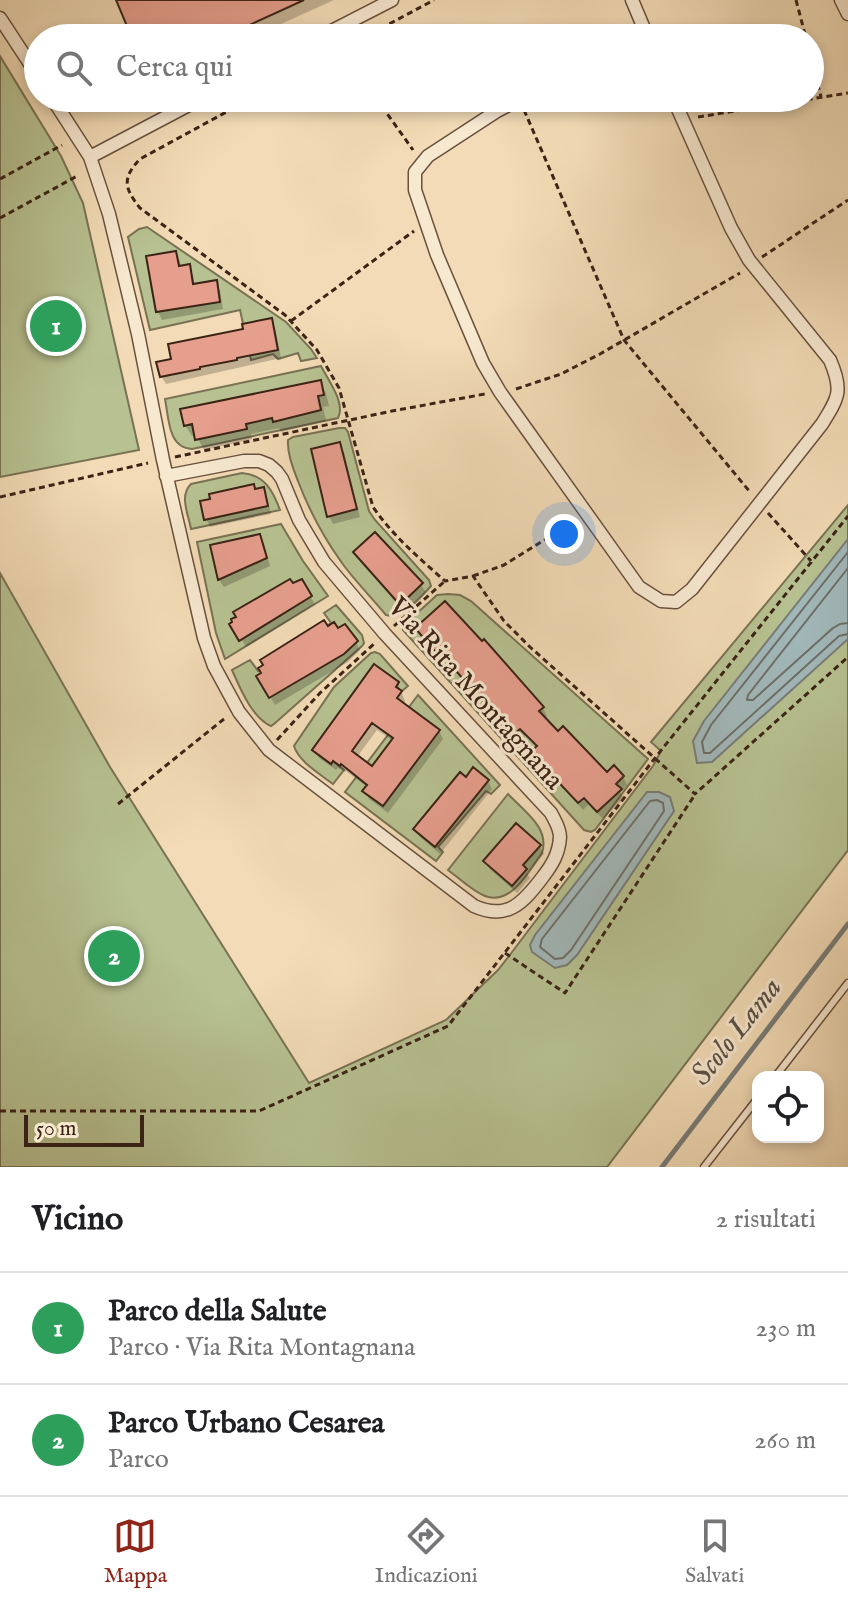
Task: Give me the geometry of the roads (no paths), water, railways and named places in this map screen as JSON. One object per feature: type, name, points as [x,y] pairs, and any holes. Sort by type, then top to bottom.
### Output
[{"type":"street","points":[[345,24],[392,0]]},
{"type":"street","points":[[632,0],[642,24]]},
{"type":"street","points":[[841,0],[848,14]]},
{"type":"street","points":[[0,18],[24,55]]},
{"type":"street","name":"Via Rita Montagnana","points":[[61,112],[90,157],[109,214],[138,334],[166,476],[204,638],[214,666],[239,712],[269,750],[474,906],[487,912],[502,911],[527,898],[558,852],[560,834],[551,813],[385,634],[324,562],[299,520],[277,472],[259,461],[244,461],[166,476]]},
{"type":"street","points":[[90,157],[175,112]]},
{"type":"street","points":[[495,112],[428,156],[415,172],[415,190],[437,255],[483,363],[500,392],[639,587],[661,601],[676,602],[692,589],[822,424],[837,401],[838,379],[830,360],[752,264],[731,228],[679,112]]},
{"type":"lane","points":[[780,1071],[848,983]]},
{"type":"lane","points":[[704,1167],[752,1106]]},
{"type":"water","points":[[848,539],[848,639],[712,762],[697,763],[693,741],[704,721]]},
{"type":"water","points":[[647,792],[659,792],[670,797],[674,811],[577,955],[567,965],[555,968],[532,952],[530,945],[535,935]]},
{"type":"waterway","name":"Scolo Lama","points":[[662,1167],[848,924]]},
{"type":"place","name":"Parco della Salute","points":[[56,326]]},
{"type":"place","name":"Parco Urbano Cesarea","points":[[114,956]]}]
